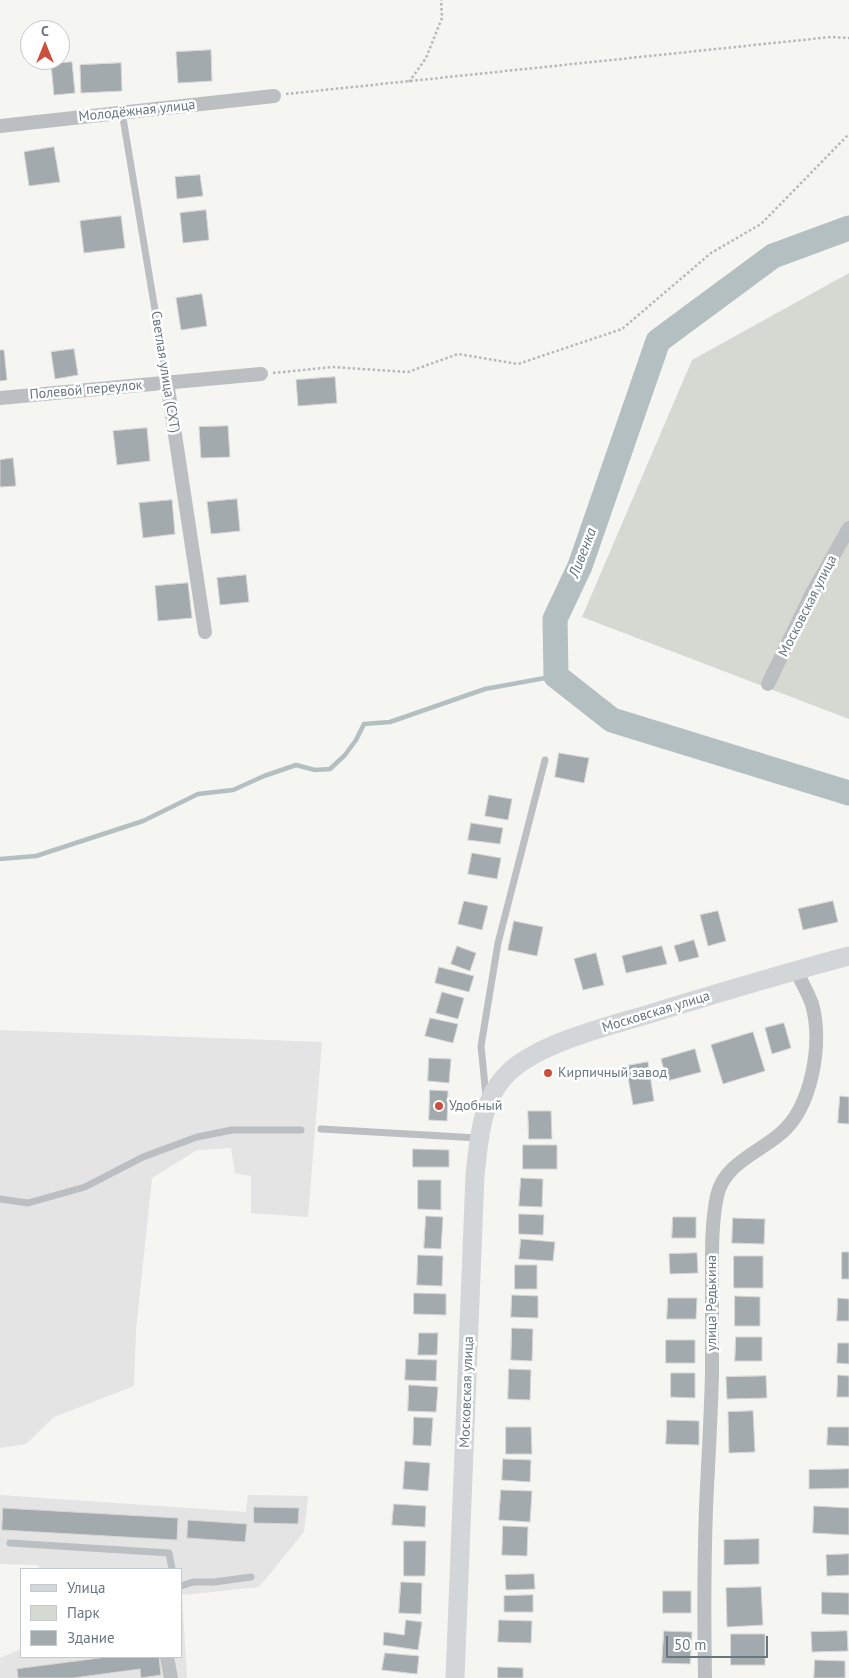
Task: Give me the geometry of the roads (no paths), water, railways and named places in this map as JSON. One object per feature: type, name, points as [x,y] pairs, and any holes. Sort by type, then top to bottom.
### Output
[{"type":"street","name":"Молодёжная улица","points":[[0,126],[274,96]]},
{"type":"street","name":"Полевой переулок","points":[[0,398],[261,374]]},
{"type":"street","name":"Светлая улица (СХТ)","points":[[167,382],[206,632]]},
{"type":"street","name":"Московская улица","points":[[768,684],[811,594],[849,528]]},
{"type":"street","name":"Московская улица","points":[[455,1678],[475,1175],[479,1138],[486,1106],[496,1088],[507,1074],[522,1062],[542,1051],[582,1035],[796,970],[849,956]]},
{"type":"street","name":"улица Редькина","points":[[705,1678],[704,1572],[711,1402],[714,1216],[718,1194],[728,1174],[744,1159],[793,1123],[806,1094],[812,1075],[815,1051],[814,1029],[812,1005],[796,970]]},
{"type":"street","points":[[166,1658],[171,1678]]},
{"type":"lane","name":"Светлая улица (СХТ)","points":[[122,112],[167,382]]},
{"type":"lane","name":"Московская улица","points":[[486,1106],[481,1046],[498,943],[545,760]]},
{"type":"lane","points":[[321,1129],[479,1138]]},
{"type":"lane","points":[[0,1199],[28,1203],[85,1187],[143,1157],[196,1137],[232,1130],[301,1130]]},
{"type":"lane","points":[[10,1543],[169,1553],[172,1568]]},
{"type":"lane","points":[[182,1586],[193,1582],[214,1582],[251,1577]]},
{"type":"waterway","name":"Ливенка","points":[[849,228],[773,256],[658,341],[580,566],[555,619],[556,676],[612,720],[849,793]]},
{"type":"waterway","points":[[0,859],[36,856],[143,821],[198,794],[233,790],[264,776],[296,765],[315,770],[330,769],[345,755],[356,740],[364,724],[390,722],[485,689],[556,676]]},
{"type":"place","name":"Кирпичный завод","points":[[548,1073]]},
{"type":"place","name":"Удобный","points":[[439,1106]]}]
